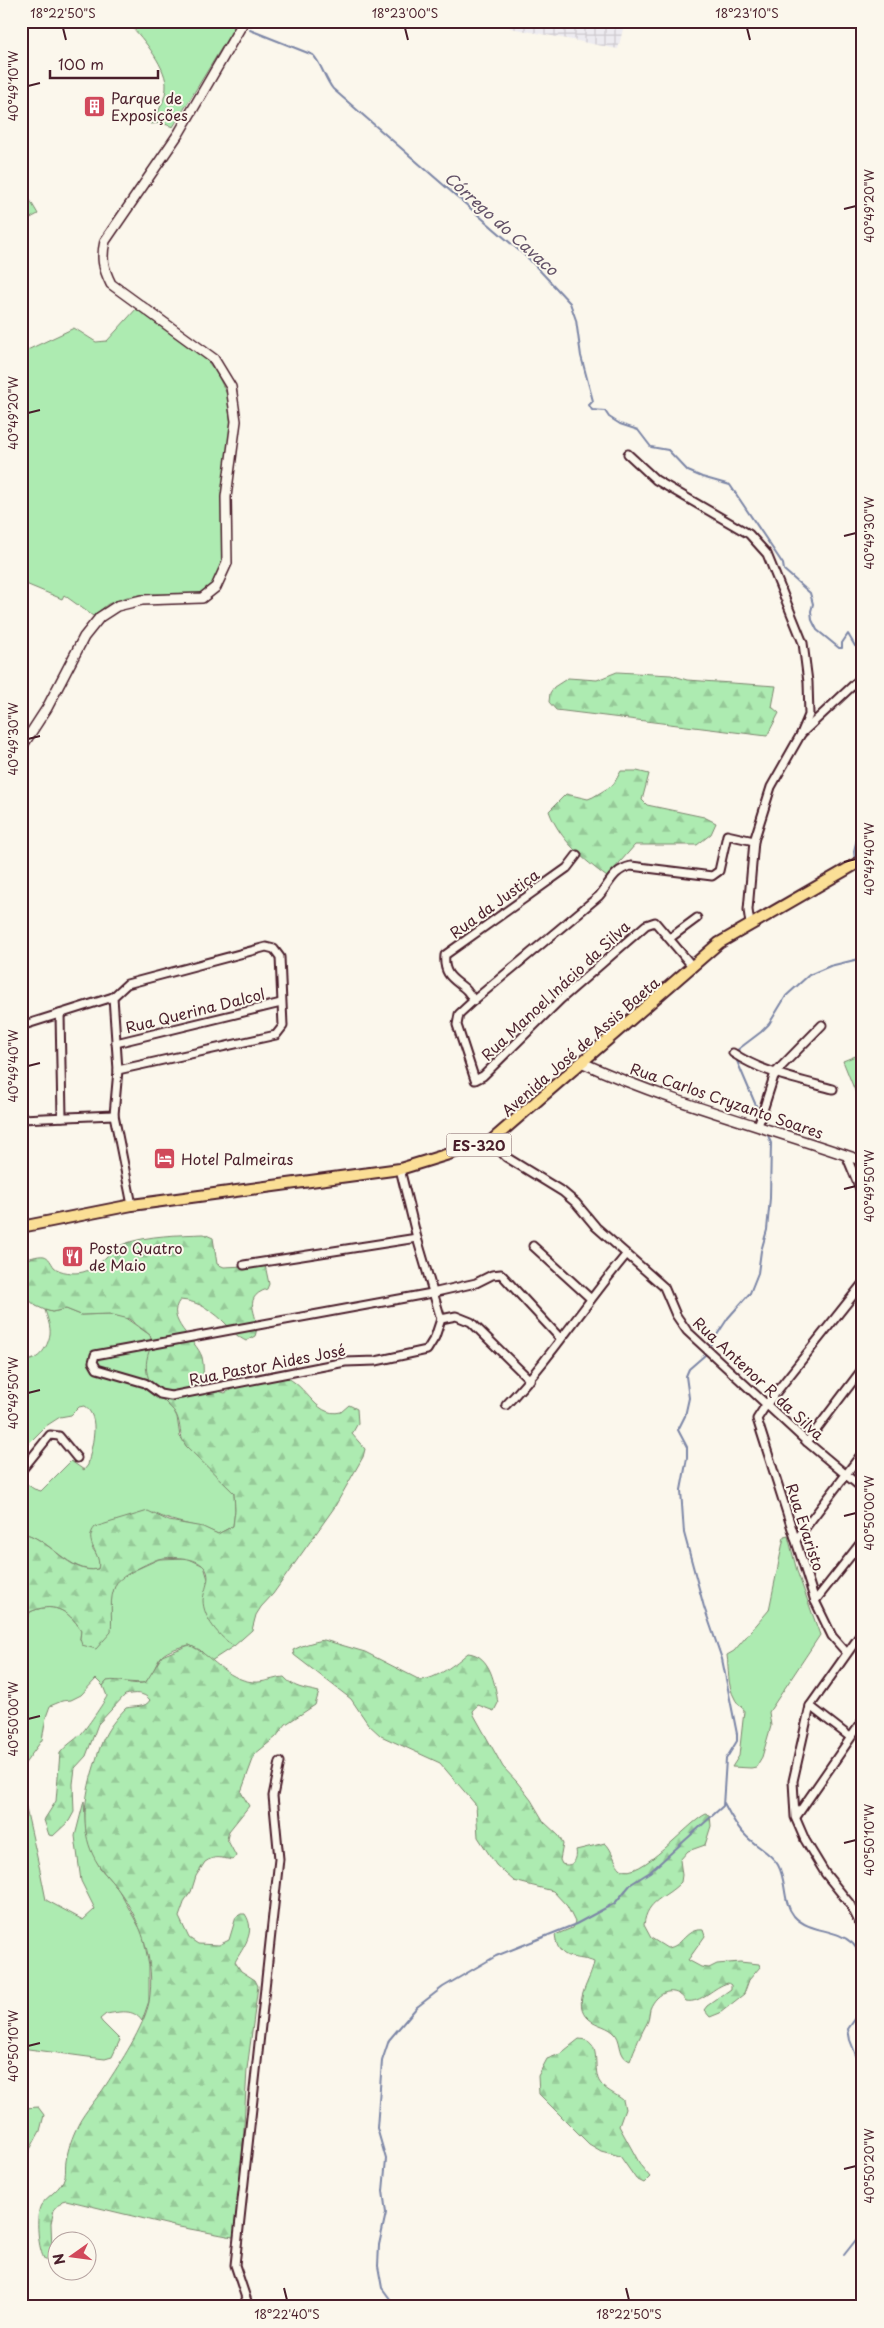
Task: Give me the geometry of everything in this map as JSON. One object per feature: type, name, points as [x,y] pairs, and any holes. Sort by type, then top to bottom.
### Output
[{"type":"main road","points":[[21,748],[47,708],[84,637],[100,617],[117,606],[142,600],[202,598],[216,588],[227,563],[226,498],[236,421],[231,387],[214,359],[111,284],[104,270],[102,255],[104,241],[179,133],[244,21]]},
{"type":"main road","name":"Avenida José de Assis Baeta","points":[[21,1227],[132,1206],[400,1169],[491,1141],[719,943],[863,860]]},
{"type":"main road","name":"Rua Carlos Cryzanto Soares","points":[[583,1063],[607,1074],[863,1161]]},
{"type":"street","points":[[628,454],[656,480],[749,534],[767,554],[803,643],[808,682],[809,715],[801,734],[771,787],[754,841],[748,910],[750,924]]},
{"type":"street","points":[[801,734],[863,676]]},
{"type":"street","points":[[473,1001],[599,896],[612,875],[621,868],[631,866],[712,876],[719,871],[727,835],[754,841]]},
{"type":"street","name":"Rua da Justiça","points":[[473,1001],[471,995],[449,977],[444,966],[445,955],[567,868],[577,855]]},
{"type":"street","points":[[670,938],[697,918]]},
{"type":"street","name":"Rua Manoel Inácio da Silva","points":[[473,1001],[459,1014],[457,1025],[475,1080],[483,1076],[561,999],[646,925],[655,922],[693,967]]},
{"type":"street","points":[[21,1026],[113,997],[127,984],[266,947],[274,949],[280,957],[283,1026],[276,1036],[118,1070]]},
{"type":"street","points":[[113,997],[118,1070],[114,1116],[132,1206]]},
{"type":"street","name":"Rua Querina Dalcol","points":[[116,1043],[281,1003]]},
{"type":"street","points":[[60,1014],[62,1117]]},
{"type":"street","points":[[758,1126],[775,1073],[822,1025]]},
{"type":"street","points":[[733,1053],[746,1062],[775,1073],[833,1089]]},
{"type":"street","points":[[21,1119],[114,1116]]},
{"type":"street","name":"Rua Antenor R da Silva","points":[[491,1141],[506,1156],[563,1192],[576,1203],[596,1227],[664,1287],[676,1315],[687,1331],[807,1442],[863,1489]]},
{"type":"street","points":[[846,1155],[863,1196]]},
{"type":"street","points":[[400,1169],[432,1293],[441,1319],[456,1316],[471,1322],[530,1380]]},
{"type":"street","points":[[244,1265],[417,1238]]},
{"type":"street","points":[[533,1246],[590,1298]]},
{"type":"street","points":[[506,1405],[530,1380],[590,1298],[626,1255]]},
{"type":"street","points":[[432,1293],[476,1283],[492,1275],[501,1274],[560,1338]]},
{"type":"street","points":[[766,1405],[863,1283]]},
{"type":"street","name":"Rua Pastor Aides José","points":[[432,1293],[95,1356],[93,1362],[97,1369],[145,1383],[160,1394],[171,1396],[345,1362],[376,1360],[427,1350],[435,1337],[441,1319]]},
{"type":"street","points":[[807,1442],[863,1368]]},
{"type":"street","name":"Rua Evaristo","points":[[766,1405],[757,1419],[815,1602],[832,1636],[846,1652]]},
{"type":"street","points":[[21,1472],[50,1435],[59,1436],[77,1458]]},
{"type":"street","points":[[796,1540],[863,1452]]},
{"type":"street","points":[[815,1602],[863,1540]]},
{"type":"street","points":[[863,1630],[810,1706],[793,1782],[795,1818],[805,1840],[850,1904],[863,1930]]},
{"type":"street","points":[[810,1706],[850,1737]]},
{"type":"street","points":[[795,1818],[863,1720]]},
{"type":"street","points":[[249,2307],[235,2265],[279,1859],[273,1796],[280,1762]]},
{"type":"shaded area","points":[[502,21],[625,21],[618,49],[511,28]]},
{"type":"green space","points":[[126,21],[238,21],[173,127],[162,123],[150,124],[163,100],[166,89],[165,76],[151,50]]},
{"type":"green space","points":[[21,185],[38,214],[21,223]]},
{"type":"green space","points":[[137,308],[205,358],[216,372],[227,394],[231,426],[225,569],[207,591],[189,595],[150,594],[127,597],[108,604],[93,616],[64,595],[62,599],[21,582],[21,353],[74,328],[96,342],[107,341]]},
{"type":"green space","points":[[617,672],[671,675],[687,680],[776,686],[772,707],[779,713],[767,736],[556,710],[549,702],[550,693],[554,687],[568,678],[597,680]]},
{"type":"green space","points":[[621,771],[637,771],[649,774],[642,800],[647,805],[704,817],[716,823],[711,834],[697,845],[635,845],[607,877],[573,848],[559,831],[549,811],[566,794],[588,799],[593,797],[613,785]]},
{"type":"green space","points":[[863,1053],[863,1111],[843,1061]]},
{"type":"green space","points":[[204,1234],[213,1238],[217,1264],[224,1267],[265,1265],[269,1284],[267,1289],[258,1293],[254,1298],[253,1309],[257,1329],[255,1336],[246,1341],[236,1335],[218,1316],[206,1308],[180,1300],[176,1307],[176,1315],[178,1322],[202,1357],[203,1381],[212,1389],[225,1393],[258,1378],[277,1375],[295,1383],[323,1410],[331,1413],[341,1412],[349,1405],[357,1409],[358,1423],[352,1434],[365,1449],[363,1457],[334,1508],[273,1594],[261,1607],[256,1615],[252,1630],[234,1646],[218,1633],[206,1614],[203,1600],[208,1577],[206,1569],[198,1562],[181,1558],[158,1559],[123,1577],[116,1584],[111,1602],[111,1632],[96,1649],[82,1645],[80,1639],[81,1630],[71,1617],[59,1609],[45,1608],[30,1612],[21,1631],[21,1533],[40,1541],[78,1567],[88,1570],[98,1569],[98,1558],[91,1538],[95,1527],[148,1511],[169,1521],[203,1527],[218,1534],[233,1526],[235,1510],[234,1493],[186,1446],[176,1414],[159,1395],[150,1381],[146,1367],[149,1351],[153,1343],[150,1335],[129,1319],[109,1314],[81,1315],[66,1309],[52,1312],[36,1306],[21,1293],[21,1261],[44,1256],[60,1271],[80,1273],[95,1267],[113,1250],[133,1241],[164,1236]]},
{"type":"green space","points":[[66,1309],[81,1315],[109,1314],[124,1317],[150,1335],[164,1401],[173,1409],[177,1417],[180,1437],[234,1493],[235,1510],[233,1526],[218,1534],[170,1520],[154,1513],[92,1548],[98,1558],[98,1569],[78,1566],[40,1541],[21,1533],[21,1480],[34,1489],[41,1491],[71,1461],[84,1470],[88,1465],[94,1425],[93,1417],[84,1406],[79,1407],[71,1415],[60,1417],[46,1426],[21,1451],[21,1360],[32,1360],[41,1354],[47,1345],[50,1331],[45,1310],[52,1312]]},
{"type":"green space","points":[[788,1536],[797,1571],[820,1635],[769,1712],[771,1726],[762,1757],[756,1767],[732,1767],[739,1756],[744,1711],[732,1694],[727,1655],[734,1651],[769,1610],[784,1537]]},
{"type":"green space","points":[[187,1558],[204,1566],[227,1642],[234,1646],[211,1661],[200,1650],[189,1645],[171,1650],[162,1656],[149,1678],[143,1683],[107,1681],[103,1686],[96,1679],[81,1695],[50,1706],[42,1740],[21,1769],[21,1631],[30,1612],[38,1609],[52,1608],[65,1612],[81,1630],[80,1639],[111,1628],[111,1597],[116,1582],[122,1576],[159,1559]]},
{"type":"green space","points":[[324,1640],[365,1652],[420,1680],[439,1674],[468,1653],[482,1659],[491,1672],[498,1703],[494,1711],[478,1705],[473,1711],[474,1715],[503,1767],[531,1800],[544,1822],[559,1836],[563,1844],[560,1860],[562,1864],[569,1865],[574,1862],[576,1850],[605,1843],[621,1869],[629,1871],[651,1859],[698,1819],[706,1814],[710,1815],[711,1826],[705,1845],[688,1851],[680,1860],[681,1882],[653,1904],[646,1916],[644,1925],[651,1938],[667,1948],[677,1944],[692,1932],[703,1930],[705,1936],[688,1960],[701,1967],[709,1968],[717,1964],[740,1962],[759,1964],[760,1967],[749,1980],[744,1994],[720,2013],[710,2017],[704,2010],[731,1989],[731,1985],[728,1983],[692,2001],[686,2001],[677,1993],[666,1992],[662,1994],[650,2009],[648,2021],[630,2061],[626,2059],[616,2035],[589,2019],[581,2006],[594,1962],[570,1957],[560,1950],[557,1944],[555,1935],[572,1928],[575,1922],[567,1906],[553,1891],[514,1881],[496,1865],[478,1837],[476,1805],[440,1763],[381,1736],[368,1724],[351,1699],[294,1655],[293,1650]]},
{"type":"green space","points":[[189,1645],[227,1672],[243,1680],[257,1682],[284,1677],[296,1686],[319,1692],[315,1705],[286,1724],[276,1737],[255,1754],[241,1792],[249,1806],[229,1831],[227,1839],[236,1856],[233,1860],[215,1858],[205,1862],[196,1876],[191,1892],[185,1900],[179,1917],[189,1938],[198,1944],[219,1945],[229,1940],[236,1917],[241,1914],[245,1914],[250,1927],[248,1939],[235,1962],[241,1971],[255,1980],[258,1986],[247,2069],[238,2238],[174,2226],[66,2200],[62,2201],[54,2210],[51,2230],[48,2230],[48,2260],[45,2260],[38,2233],[38,2217],[41,2205],[63,2181],[68,2152],[78,2125],[131,2045],[149,2002],[150,1972],[145,1942],[140,1928],[126,1900],[93,1855],[86,1834],[85,1823],[90,1780],[105,1736],[126,1708],[148,1703],[150,1700],[148,1697],[139,1694],[125,1695],[98,1724],[86,1756],[75,1768],[73,1784],[74,1812],[69,1821],[53,1836],[49,1835],[44,1820],[56,1801],[60,1753],[81,1734],[99,1709],[107,1696],[103,1686],[107,1681],[112,1680],[136,1684],[146,1682],[162,1656]]},
{"type":"green space","points":[[21,1783],[46,1900],[83,1920],[95,1909],[81,1881],[75,1836],[84,1801],[86,1832],[100,1868],[118,1889],[143,1934],[149,1966],[149,2001],[142,2021],[135,2014],[126,2012],[106,2014],[100,2019],[120,2040],[112,2057],[105,2059],[21,2048]]},
{"type":"green space","points":[[579,2039],[591,2044],[594,2049],[597,2075],[601,2084],[623,2100],[625,2109],[619,2126],[641,2166],[650,2177],[644,2183],[636,2179],[620,2156],[601,2151],[589,2144],[539,2094],[538,2076],[547,2059],[560,2054]]},
{"type":"green space","points":[[38,2107],[44,2115],[40,2131],[21,2166],[21,2114],[25,2108]]},
{"type":"waterway","name":"Córrego do Cavaco","points":[[250,30],[313,55],[333,89],[530,260],[570,303],[576,320],[581,356],[593,401],[589,405],[592,410],[605,411],[609,417],[620,424],[638,430],[651,447],[668,450],[688,471],[730,485],[783,564],[784,570],[810,593],[813,604],[811,611],[812,620],[817,630],[839,648],[842,648],[842,643],[848,634],[855,646],[863,650]]},
{"type":"waterway","points":[[21,568],[21,584]]},
{"type":"waterway","name":"Córrego do Cavaco","points":[[855,861],[854,851],[863,815]]},
{"type":"waterway","name":"Córrego do Cavaco","points":[[858,868],[863,885]]},
{"type":"waterway","points":[[736,1051],[769,1024],[786,996],[809,975],[830,966],[863,958]]},
{"type":"waterway","points":[[737,1061],[757,1108]]},
{"type":"waterway","points":[[711,1344],[728,1318],[750,1293],[758,1273],[761,1251],[767,1230],[770,1198],[771,1143],[767,1133]]},
{"type":"waterway","points":[[396,2307],[382,2288],[378,2266],[379,2245],[386,2213],[383,2191],[386,2159],[377,2128],[382,2061],[389,2040],[417,2007],[443,1987],[496,1956],[576,1924],[615,1903],[631,1884],[650,1872],[723,1806],[726,1759],[737,1741],[737,1734],[722,1659],[704,1607],[684,1533],[681,1490],[687,1458],[687,1447],[678,1430],[685,1416],[689,1398],[686,1376],[689,1369],[705,1355]]},
{"type":"waterway","points":[[724,1803],[743,1833],[772,1857],[778,1865],[783,1878],[788,1904],[794,1916],[807,1925],[846,1938],[856,1947],[863,1963]]},
{"type":"waterway","points":[[863,2013],[858,2015],[848,2029],[850,2040],[863,2073]]},
{"type":"waterway","points":[[844,2255],[863,2231]]},
{"type":"place","name":"Parque de Exposições","points":[[95,106]]},
{"type":"place","name":"Hotel Palmeiras","points":[[165,1158]]},
{"type":"place","name":"Posto Quatro de Maio","points":[[73,1256]]}]
